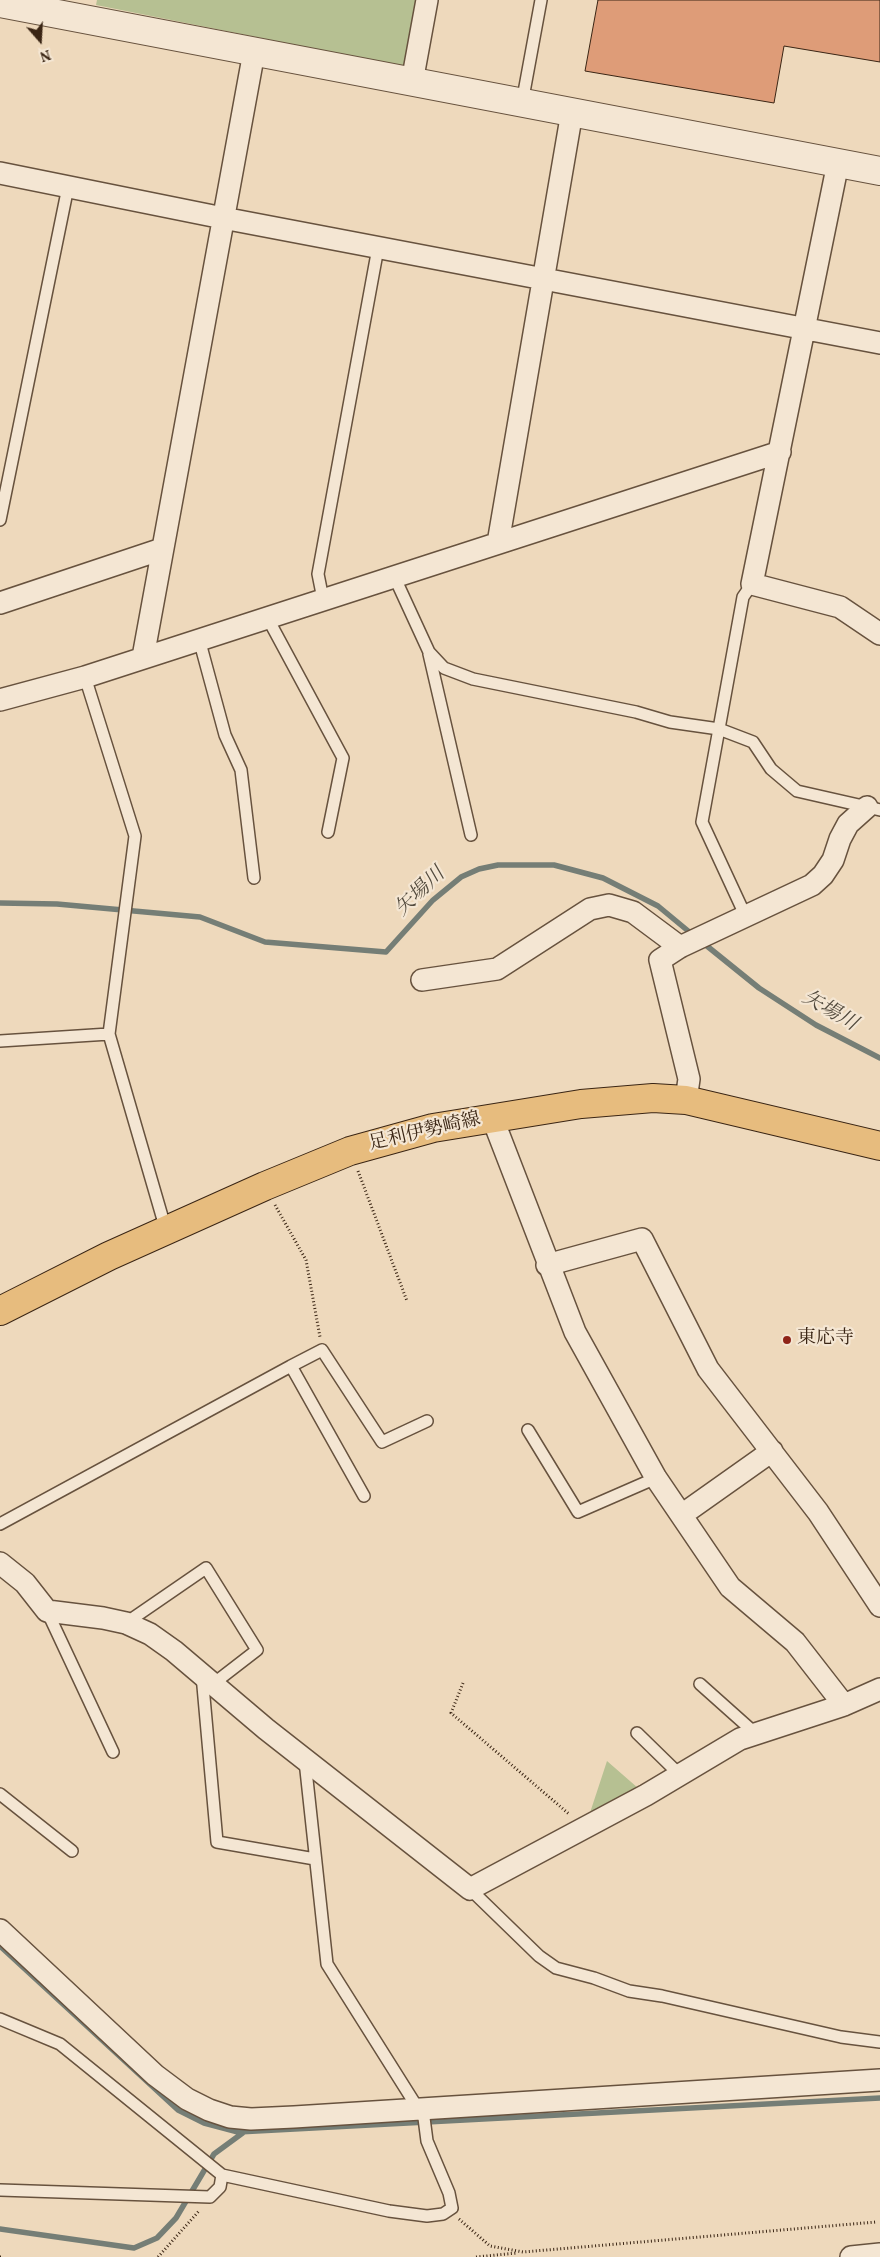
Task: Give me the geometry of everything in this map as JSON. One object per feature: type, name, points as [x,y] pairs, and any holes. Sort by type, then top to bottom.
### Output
[{"type":"main road","name":"足利伊勢崎線","points":[[0,1311],[109,1256],[265,1186],[350,1151],[433,1128],[492,1117],[624,1100],[686,1100],[880,1146]]},
{"type":"street","points":[[412,82],[427,0]]},
{"type":"street","points":[[0,3],[80,9],[254,52],[880,171]]},
{"type":"street","points":[[143,657],[254,52]]},
{"type":"street","points":[[498,543],[572,112]]},
{"type":"street","points":[[838,163],[752,584],[840,607],[880,634]]},
{"type":"street","points":[[0,173],[378,248],[880,343]]},
{"type":"street","points":[[0,700],[85,677],[780,452]]},
{"type":"street","points":[[0,603],[162,549]]},
{"type":"street","points":[[686,1100],[689,1079],[660,960],[680,947],[812,885],[823,875],[833,860],[840,839],[848,824],[874,808]]},
{"type":"street","points":[[422,980],[497,969],[590,910],[610,905],[633,912],[680,947]]},
{"type":"street","points":[[492,1117],[547,1265],[575,1332],[656,1478],[683,1514],[730,1587],[794,1642],[844,1705]]},
{"type":"street","points":[[547,1265],[642,1239],[708,1369],[818,1512],[880,1606]]},
{"type":"street","points":[[683,1514],[772,1451]]},
{"type":"street","points":[[0,1563],[25,1583],[47,1611],[81,1614],[126,1623],[150,1634],[305,1760],[470,1889],[585,1828],[740,1739],[844,1705],[880,1689]]},
{"type":"street","points":[[0,1930],[156,2075],[187,2099],[209,2110],[230,2116],[251,2119],[880,2080]]},
{"type":"street","points":[[851,2257],[880,2254]]},
{"type":"lane","points":[[522,103],[541,0]]},
{"type":"lane","points":[[0,520],[68,187]]},
{"type":"lane","points":[[323,599],[318,574],[378,248]]},
{"type":"lane","points":[[394,576],[429,652],[471,835]]},
{"type":"lane","points":[[746,916],[702,822],[744,597],[752,584]]},
{"type":"lane","points":[[267,617],[343,758],[328,832]]},
{"type":"lane","points":[[198,639],[225,735],[242,770],[254,878]]},
{"type":"lane","points":[[429,652],[444,668],[473,679],[636,712],[670,722],[719,730],[753,742],[770,769],[797,791],[874,808]]},
{"type":"lane","points":[[85,677],[135,836],[109,1034],[166,1230]]},
{"type":"lane","points":[[0,1041],[109,1034]]},
{"type":"lane","points":[[0,1524],[322,1350],[382,1442],[426,1421]]},
{"type":"lane","points":[[291,1366],[364,1496]]},
{"type":"lane","points":[[528,1430],[578,1512],[656,1478]]},
{"type":"lane","points":[[126,1623],[206,1568],[257,1650],[207,1679],[217,1842],[315,1859]]},
{"type":"lane","points":[[47,1611],[113,1752]]},
{"type":"lane","points":[[700,1684],[756,1734]]},
{"type":"lane","points":[[637,1733],[680,1775]]},
{"type":"lane","points":[[0,2019],[60,2044],[222,2175],[389,2211],[427,2216],[443,2214],[452,2208],[449,2193],[427,2141],[424,2118],[420,2109],[327,1964],[305,1760]]},
{"type":"lane","points":[[0,1794],[72,1851]]},
{"type":"lane","points":[[470,1889],[540,1956],[556,1968],[594,1978],[628,1990],[841,2037],[880,2042]]},
{"type":"lane","points":[[0,2190],[210,2197],[220,2187],[222,2175]]},
{"type":"path","points":[[350,1151],[407,1301]]},
{"type":"path","points":[[265,1186],[306,1260],[322,1350]]},
{"type":"path","points":[[463,1683],[450,1713],[585,1828]]},
{"type":"path","points":[[158,2257],[210,2197]]},
{"type":"path","points":[[452,2208],[462,2223],[490,2246],[522,2252]]},
{"type":"path","points":[[476,2257],[876,2222]]},
{"type":"green space","points":[[97,0],[418,0],[406,67],[96,5]]},
{"type":"green space","points":[[607,1761],[646,1795],[585,1828]]},
{"type":"building","points":[[598,0],[880,0],[880,62],[784,46],[774,103],[585,71]]},
{"type":"waterway","name":"矢場川","points":[[0,903],[57,904],[200,917],[265,942],[386,952],[433,900],[461,877],[479,869],[498,865],[554,865],[603,878],[658,906],[693,935]]},
{"type":"waterway","name":"矢場川","points":[[702,942],[759,988],[816,1025],[880,1058]]},
{"type":"waterway","points":[[0,1946],[178,2110],[204,2123],[238,2132],[880,2098]]},
{"type":"waterway","points":[[0,2229],[134,2248],[157,2238],[176,2218],[214,2154],[244,2132]]},
{"type":"place","name":"東応寺","points":[[787,1340]]}]
